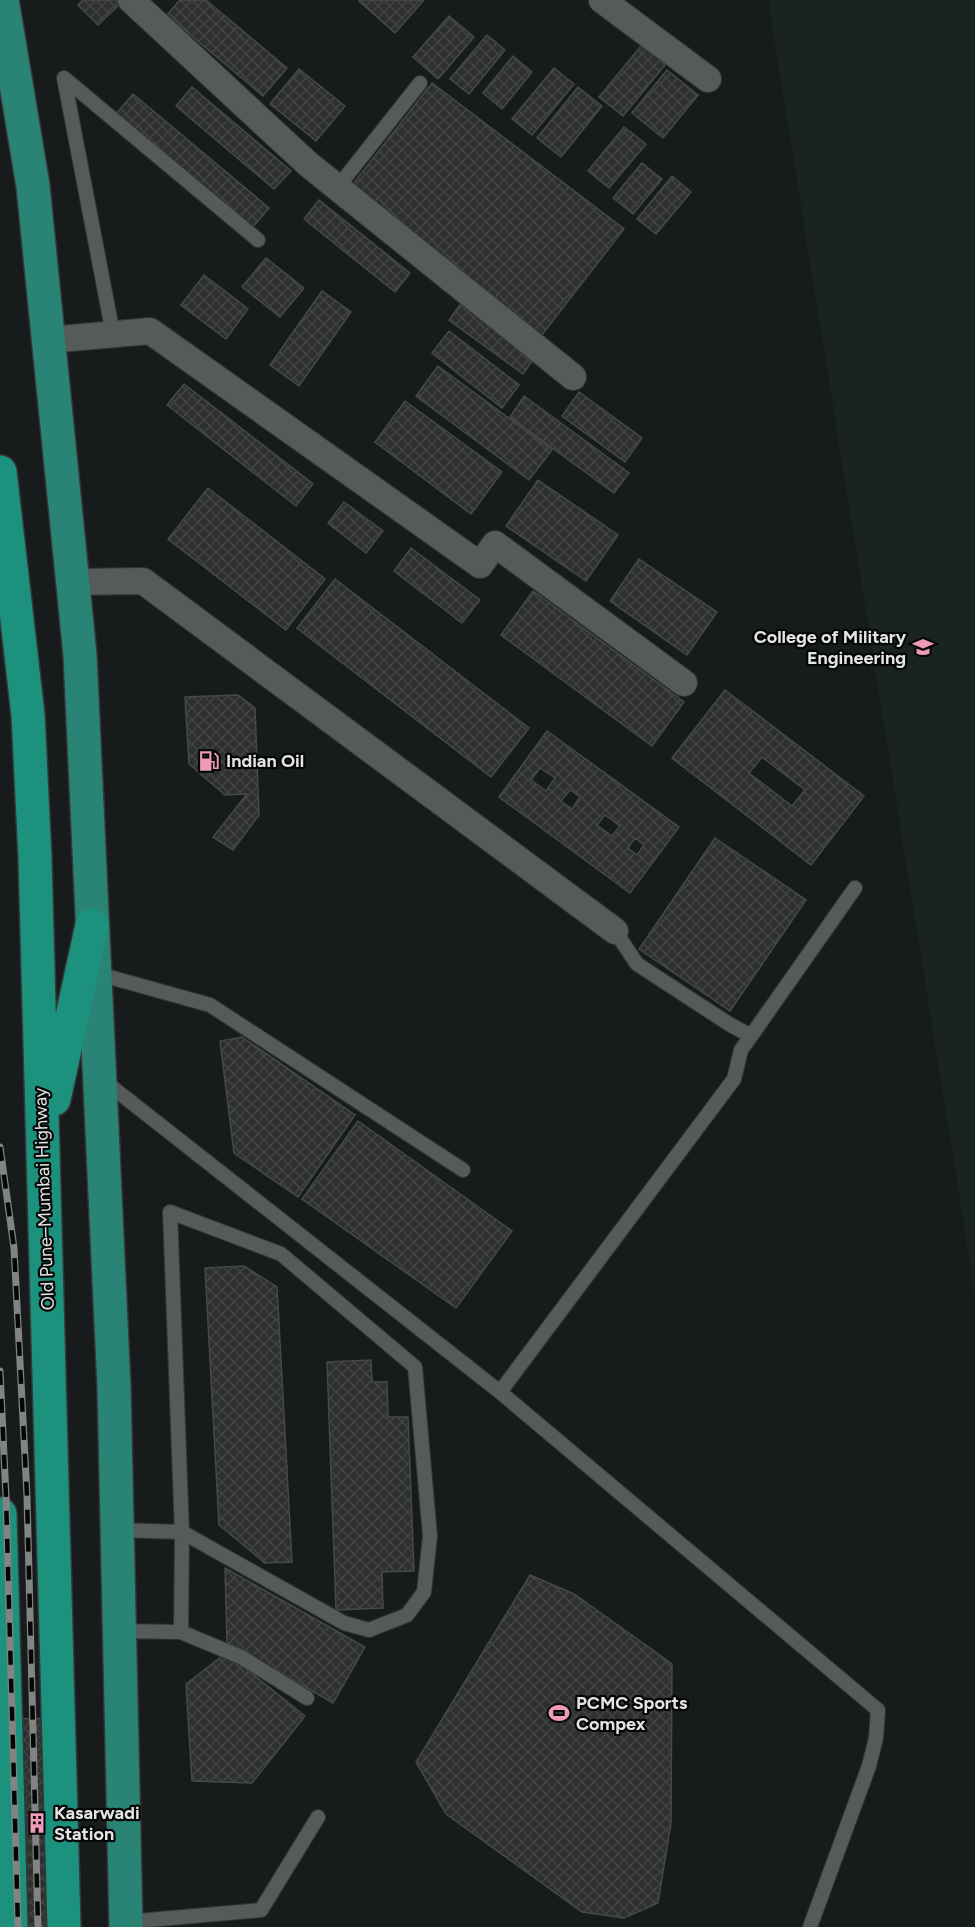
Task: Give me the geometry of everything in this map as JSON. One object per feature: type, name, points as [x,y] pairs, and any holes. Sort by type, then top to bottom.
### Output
[{"type":"highway","name":"Old Pune–Mumbai Highway","points":[[0,472],[28,715],[35,858],[64,1927]]},
{"type":"highway","points":[[43,1149],[92,925]]},
{"type":"highway","points":[[0,1515],[11,1927]]},
{"type":"main road","points":[[2,0],[33,186],[80,655],[113,1370],[126,1925]]},
{"type":"street","points":[[131,0],[308,164],[573,377]]},
{"type":"street","points":[[602,0],[708,79]]},
{"type":"street","points":[[48,340],[150,331],[480,565],[495,544],[684,683]]},
{"type":"street","points":[[73,582],[143,580],[615,931]]},
{"type":"lane","points":[[113,334],[63,78],[258,240]]},
{"type":"lane","points":[[337,188],[420,83]]},
{"type":"lane","points":[[500,1392],[734,1079],[741,1050],[855,888]]},
{"type":"lane","points":[[615,931],[637,964],[751,1036]]},
{"type":"lane","points":[[95,973],[210,1005],[463,1170]]},
{"type":"lane","points":[[99,1077],[500,1392],[878,1710],[876,1738],[869,1766],[810,1927]]},
{"type":"lane","points":[[117,1530],[182,1532],[344,1623],[369,1630],[407,1615],[424,1592],[430,1536],[415,1367],[281,1254],[170,1212],[182,1532],[181,1632]]},
{"type":"lane","points":[[120,1631],[181,1632],[241,1657],[307,1698]]},
{"type":"lane","points":[[126,1925],[261,1910],[318,1817]]},
{"type":"shaded area","name":"College of Military Engineering","points":[[768,0],[975,0],[975,1294]]},
{"type":"building","points":[[83,0],[123,1],[98,25],[78,5]]},
{"type":"building","points":[[180,0],[206,0],[287,68],[263,96],[167,15]]},
{"type":"building","points":[[360,0],[424,0],[395,33]]},
{"type":"building","points":[[449,16],[474,37],[438,79],[413,57]]},
{"type":"building","points":[[487,35],[505,50],[469,94],[450,79]]},
{"type":"building","points":[[646,40],[669,60],[623,116],[599,97]]},
{"type":"building","points":[[513,56],[532,72],[502,109],[483,93]]},
{"type":"building","points":[[554,68],[574,84],[532,135],[512,119]]},
{"type":"building","points":[[299,69],[345,106],[316,141],[270,104]]},
{"type":"building","points":[[667,70],[698,95],[663,138],[632,113]]},
{"type":"building","points":[[432,83],[624,229],[541,336],[349,189]]},
{"type":"building","points":[[192,87],[291,171],[274,189],[176,106]]},
{"type":"building","points":[[578,87],[602,106],[561,157],[537,138]]},
{"type":"building","points":[[133,94],[269,208],[251,229],[115,115]]},
{"type":"building","points":[[624,127],[646,144],[609,188],[588,171]]},
{"type":"building","points":[[642,163],[662,179],[633,214],[613,198]]},
{"type":"building","points":[[672,176],[691,192],[656,234],[637,219]]},
{"type":"building","points":[[319,200],[410,273],[395,292],[304,219]]},
{"type":"building","points":[[266,258],[304,288],[280,317],[242,287]]},
{"type":"building","points":[[204,275],[248,309],[226,339],[181,305]]},
{"type":"building","points":[[322,291],[351,312],[299,386],[270,365]]},
{"type":"building","points":[[462,302],[535,357],[523,374],[449,320]]},
{"type":"building","points":[[449,331],[519,385],[502,408],[432,353]]},
{"type":"building","points":[[438,366],[552,450],[529,480],[416,396]]},
{"type":"building","points":[[184,384],[313,484],[296,506],[167,405]]},
{"type":"building","points":[[579,392],[642,438],[625,462],[562,416]]},
{"type":"building","points":[[524,396],[629,473],[614,493],[510,417]]},
{"type":"building","points":[[405,401],[502,472],[471,514],[375,442]]},
{"type":"building","points":[[538,480],[618,535],[586,581],[506,526]]},
{"type":"building","points":[[208,488],[325,579],[286,630],[168,539]]},
{"type":"building","points":[[344,502],[383,531],[366,553],[328,523]]},
{"type":"building","points":[[411,548],[480,600],[462,623],[394,571]]},
{"type":"building","points":[[639,559],[717,612],[687,655],[610,601]]},
{"type":"building","points":[[335,579],[529,728],[491,777],[297,628]]},
{"type":"building","points":[[533,591],[684,702],[652,746],[501,635]]},
{"type":"building","points":[[725,690],[864,796],[811,865],[672,758]],"holes":[[[762,757],[805,790],[792,806],[749,773]]]},
{"type":"building","points":[[238,695],[255,708],[259,815],[233,850],[213,837],[247,794],[225,795],[189,764],[185,697]]},
{"type":"building","points":[[547,731],[679,827],[630,893],[499,797]],"holes":[[[540,768],[555,778],[546,791],[531,780]],[[570,790],[580,797],[572,809],[561,801]],[[605,815],[620,826],[612,836],[597,825]],[[635,838],[644,845],[637,855],[628,848]]]},
{"type":"building","points":[[715,838],[806,900],[730,1011],[639,949]]},
{"type":"building","points":[[242,1037],[355,1115],[298,1197],[234,1153],[220,1041]]},
{"type":"building","points":[[358,1121],[512,1231],[456,1308],[302,1199]]},
{"type":"building","points":[[244,1266],[277,1287],[292,1562],[265,1563],[219,1525],[205,1268]]},
{"type":"building","points":[[371,1360],[372,1382],[387,1382],[388,1417],[408,1417],[414,1571],[382,1572],[383,1608],[336,1610],[327,1362]]},
{"type":"building","points":[[225,1568],[365,1647],[333,1703],[227,1642]]},
{"type":"building","name":"PCMC Sports Compex","points":[[530,1575],[574,1594],[672,1664],[671,1823],[658,1903],[624,1918],[582,1912],[446,1814],[416,1762]]},
{"type":"building","points":[[226,1653],[305,1716],[252,1783],[192,1781],[186,1684]]},
{"type":"building","name":"Kasarwadi Station","points":[[72,1718],[77,1927],[0,1927],[0,1719]]},
{"type":"railway","points":[[0,1147],[14,1248],[27,1496],[38,1927]]},
{"type":"railway","points":[[0,1371],[6,1497],[18,1927]]},
{"type":"place","name":"College of Military Engineering","points":[[923,647]]},
{"type":"place","name":"Indian Oil","points":[[209,761]]},
{"type":"place","name":"PCMC Sports Compex","points":[[559,1713]]},
{"type":"place","name":"Kasarwadi Station","points":[[37,1823]]}]
